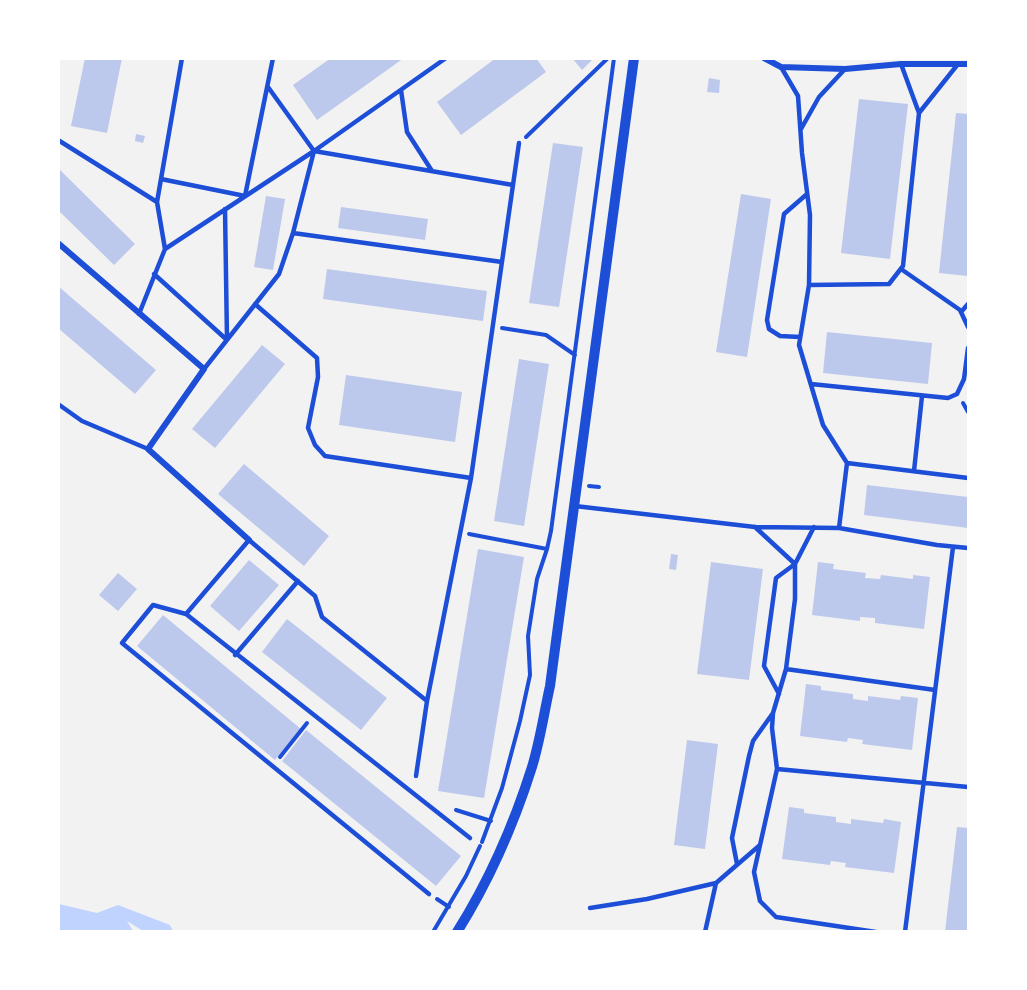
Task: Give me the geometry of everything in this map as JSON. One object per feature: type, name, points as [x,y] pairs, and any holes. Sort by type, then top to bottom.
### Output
[{"type":"street","points":[[457,932],[490,872],[510,829],[532,766],[550,686],[634,58]]},
{"type":"street","points":[[764,58],[781,67],[845,69],[901,64],[969,64]]},
{"type":"street","points":[[58,243],[204,369],[148,449],[249,540]]},
{"type":"lane","points":[[165,249],[157,202],[182,58]]},
{"type":"lane","points":[[245,196],[273,58]]},
{"type":"lane","points":[[139,314],[165,249],[314,151],[446,58]]},
{"type":"lane","points":[[809,285],[889,284],[903,266],[919,113],[901,64]]},
{"type":"lane","points":[[919,113],[958,64]]},
{"type":"lane","points":[[781,67],[798,96],[810,215],[809,285],[799,345],[823,425],[847,463],[839,528]]},
{"type":"lane","points":[[800,132],[819,97],[845,69]]},
{"type":"lane","points":[[268,87],[314,151],[513,185]]},
{"type":"lane","points":[[401,90],[407,132],[432,171]]},
{"type":"lane","points":[[58,140],[157,202]]},
{"type":"lane","points":[[416,776],[427,701],[471,478],[519,143]]},
{"type":"lane","points":[[204,369],[279,274],[293,233],[314,151]]},
{"type":"lane","points":[[161,179],[245,196]]},
{"type":"lane","points":[[800,337],[780,336],[769,329],[767,320],[784,214],[807,194]]},
{"type":"lane","points":[[225,209],[227,340]]},
{"type":"lane","points":[[293,233],[502,262]]},
{"type":"lane","points":[[901,269],[961,312],[969,327]]},
{"type":"lane","points":[[154,274],[227,340]]},
{"type":"lane","points":[[255,304],[318,358],[318,377],[308,428],[315,445],[325,456],[471,478]]},
{"type":"lane","points":[[961,312],[969,304]]},
{"type":"lane","points":[[811,384],[948,398],[957,394],[964,379],[969,348]]},
{"type":"lane","points":[[914,471],[922,396]]},
{"type":"lane","points":[[58,404],[82,421],[148,449]]},
{"type":"lane","points":[[847,463],[969,478]]},
{"type":"lane","points":[[575,506],[755,527],[839,528],[969,548]]},
{"type":"lane","points":[[755,527],[795,564],[795,599],[786,669],[773,713],[772,728],[777,769],[754,872],[760,901],[776,917],[876,932]]},
{"type":"lane","points":[[779,694],[764,666],[776,578],[795,564],[814,527]]},
{"type":"lane","points":[[186,614],[249,540],[315,596],[322,617],[427,701]]},
{"type":"lane","points":[[905,932],[953,547]]},
{"type":"lane","points":[[235,655],[298,581]]},
{"type":"lane","points":[[429,894],[122,643],[153,605],[186,614],[235,655],[470,838]]},
{"type":"lane","points":[[786,669],[935,690]]},
{"type":"lane","points":[[737,864],[732,838],[749,756],[753,741],[773,713]]},
{"type":"lane","points":[[777,769],[969,787]]},
{"type":"lane","points":[[590,908],[647,899],[716,883],[760,845]]},
{"type":"lane","points":[[705,932],[716,883]]},
{"type":"path","points":[[519,143],[608,58]]},
{"type":"path","points":[[434,932],[482,843],[502,788],[530,675],[528,636],[537,579],[548,549],[614,58]]},
{"type":"path","points":[[493,327],[546,335],[575,355]]},
{"type":"path","points":[[589,486],[599,487]]},
{"type":"path","points":[[464,540],[467,534],[548,549]]},
{"type":"path","points":[[273,766],[313,716]]},
{"type":"path","points":[[470,838],[482,843]]},
{"type":"water","points":[[59,904],[97,913],[118,905],[170,925],[173,931],[143,931],[127,921],[133,931],[59,931]]},
{"type":"building","points":[[85,58],[122,58],[107,133],[71,126]]},
{"type":"building","points":[[331,58],[404,58],[317,120],[293,85]]},
{"type":"building","points":[[496,58],[536,58],[546,72],[461,135],[437,102]]},
{"type":"building","points":[[572,58],[594,58],[582,70]]},
{"type":"building","points":[[709,78],[720,80],[719,93],[707,92]]},
{"type":"building","points":[[859,99],[908,104],[890,259],[841,253]]},
{"type":"building","points":[[956,113],[968,114],[968,276],[939,273]]},
{"type":"building","points":[[136,134],[145,136],[143,143],[135,141]]},
{"type":"building","points":[[553,143],[583,147],[559,307],[529,303]]},
{"type":"building","points":[[58,168],[135,244],[114,265],[58,210]]},
{"type":"building","points":[[741,194],[771,199],[747,357],[716,352]]},
{"type":"building","points":[[266,196],[285,199],[273,270],[254,267]]},
{"type":"building","points":[[341,207],[428,219],[425,240],[338,228]]},
{"type":"building","points":[[327,269],[487,291],[483,321],[323,299]]},
{"type":"building","points":[[58,286],[156,370],[135,394],[58,328]]},
{"type":"building","points":[[827,332],[932,343],[928,384],[823,373]]},
{"type":"building","points":[[262,345],[285,364],[215,448],[192,429]]},
{"type":"building","points":[[519,359],[549,364],[524,526],[494,521]]},
{"type":"building","points":[[346,375],[462,392],[455,442],[339,425]]},
{"type":"building","points":[[244,464],[329,536],[304,566],[218,494]]},
{"type":"building","points":[[867,485],[968,497],[968,528],[864,515]]},
{"type":"building","points":[[478,549],[524,557],[484,798],[438,791]]},
{"type":"building","points":[[671,554],[678,555],[676,570],[669,569]]},
{"type":"building","points":[[249,560],[279,585],[239,631],[210,606]]},
{"type":"building","points":[[711,562],[763,569],[749,680],[697,674]]},
{"type":"building","points":[[818,562],[834,564],[833,569],[866,573],[865,578],[880,579],[881,575],[913,579],[913,575],[930,577],[924,629],[875,623],[875,618],[860,617],[860,621],[812,615]]},
{"type":"building","points":[[118,573],[137,589],[118,611],[99,595]]},
{"type":"building","points":[[163,615],[301,729],[275,760],[137,646]]},
{"type":"building","points":[[287,619],[387,698],[361,730],[262,652]]},
{"type":"building","points":[[806,684],[821,686],[821,690],[853,694],[853,699],[868,701],[868,696],[900,700],[901,696],[918,698],[912,750],[862,744],[863,740],[848,738],[847,742],[800,736]]},
{"type":"building","points":[[306,730],[461,856],[436,886],[282,761]]},
{"type":"building","points":[[687,740],[718,744],[705,849],[674,845]]},
{"type":"building","points":[[789,807],[804,809],[804,813],[836,817],[836,822],[851,824],[851,819],[883,823],[884,819],[901,822],[894,873],[845,867],[846,863],[831,861],[830,865],[782,859]]},
{"type":"building","points":[[957,827],[968,828],[968,932],[945,932]]}]
